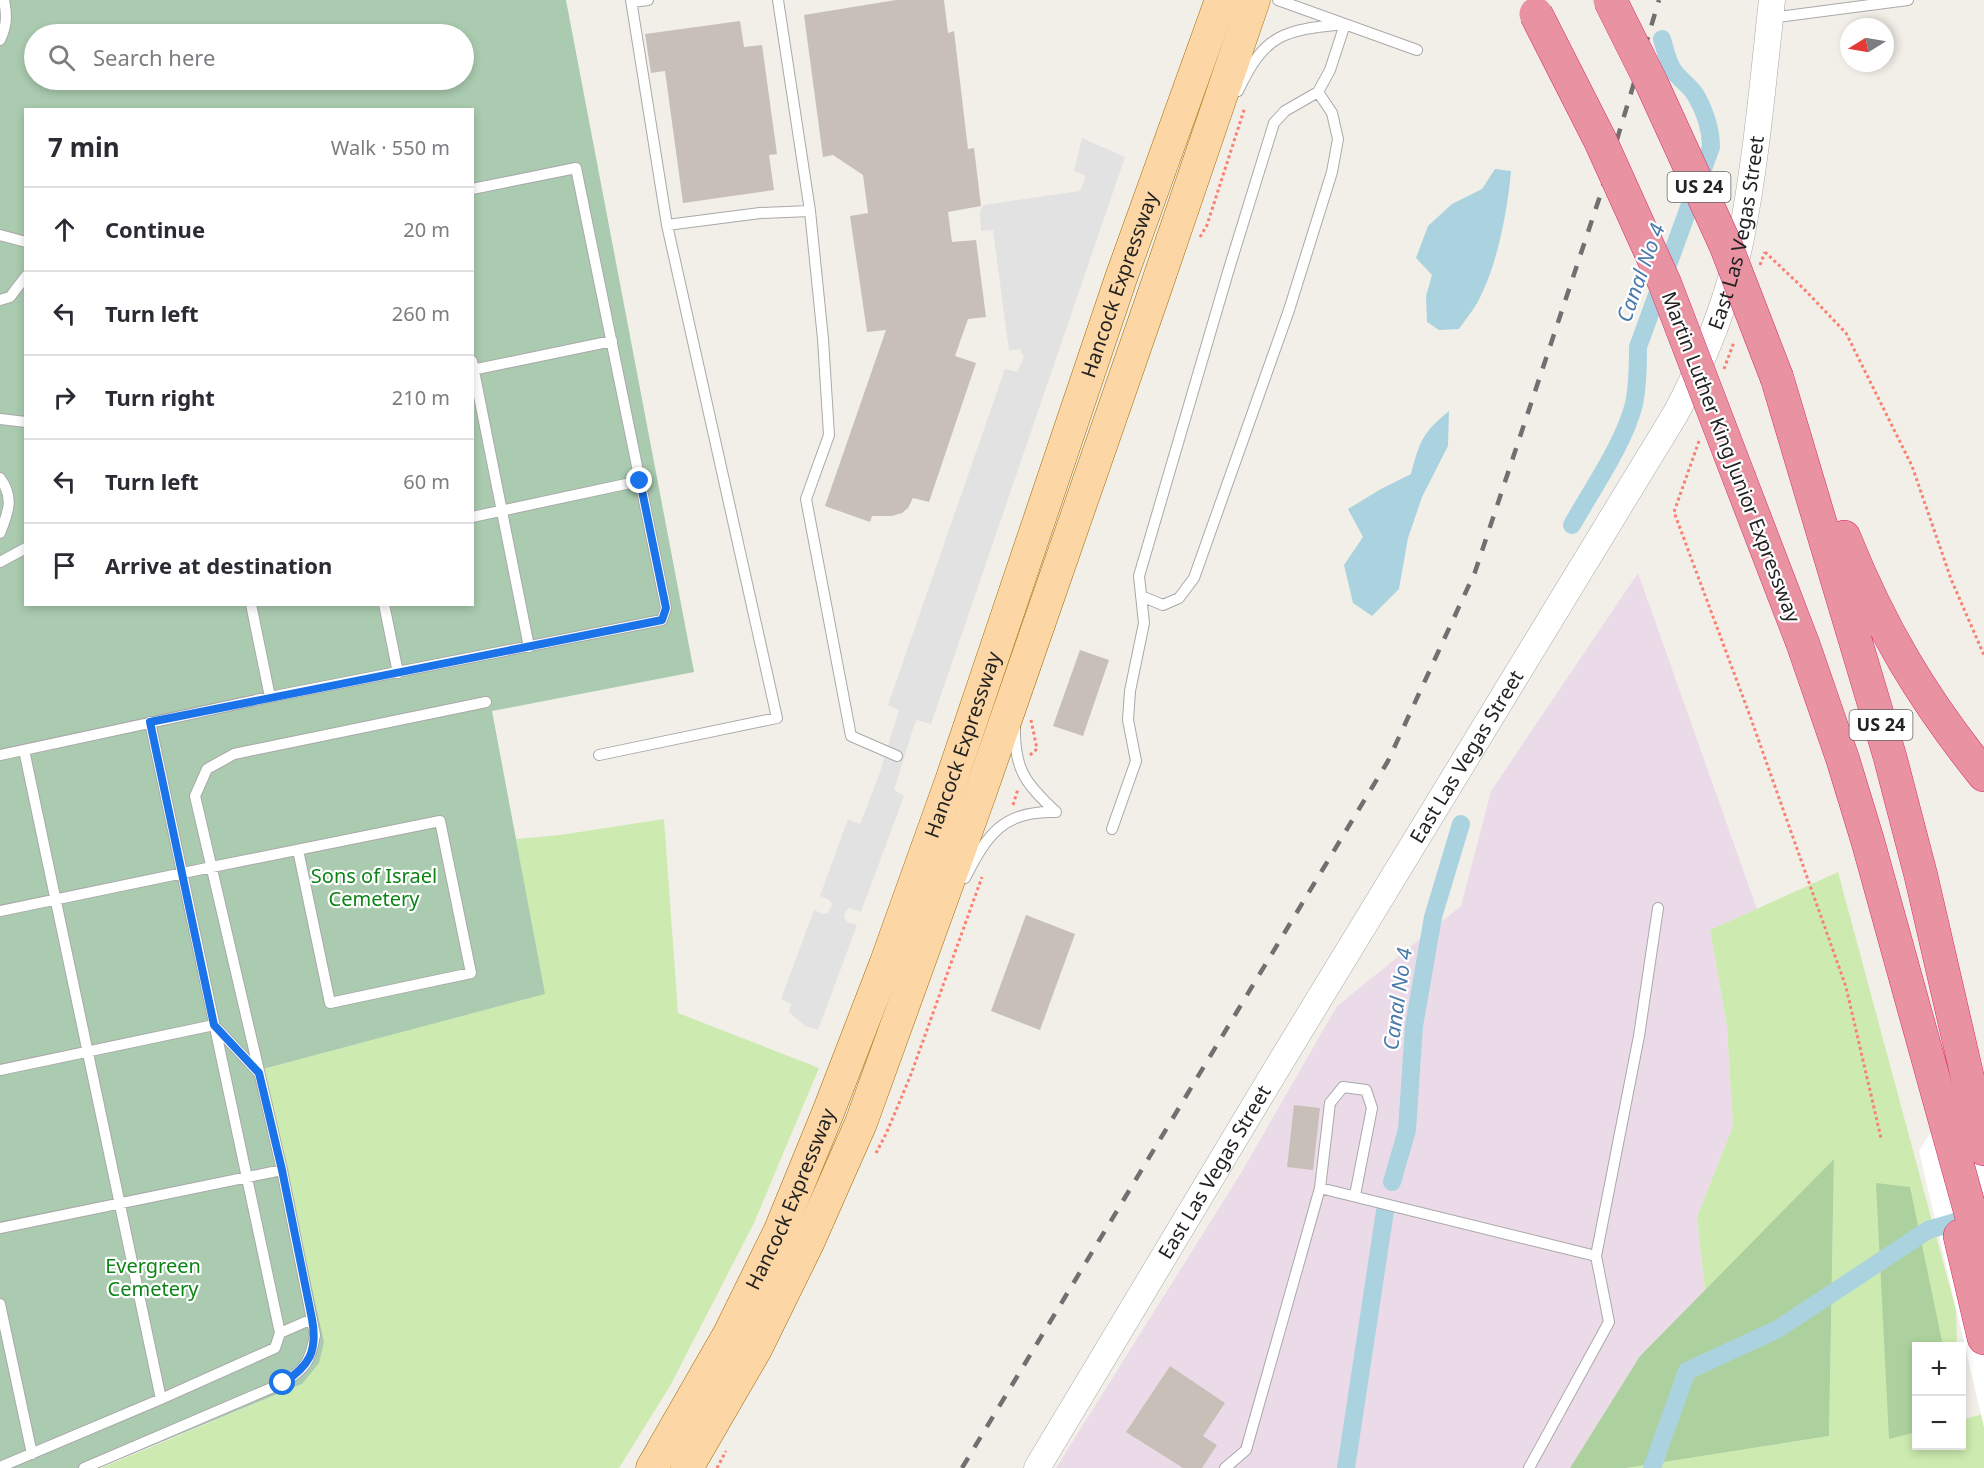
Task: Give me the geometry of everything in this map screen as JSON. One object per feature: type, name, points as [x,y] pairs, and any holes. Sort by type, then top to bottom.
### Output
[{"type":"highway","name":"US 24","points":[[1611,0],[1726,246],[1777,378],[1890,758],[1921,876],[1984,1149]]},
{"type":"highway","name":"Martin Luther King Junior Expressway","points":[[1532,7],[1600,140],[1665,284],[1803,644],[1843,760],[1892,930]]},
{"type":"highway","points":[[1777,378],[1877,615],[1915,682],[1943,723],[1984,775]]},
{"type":"highway","name":"US 24","points":[[1892,930],[1938,1146],[1984,1338]]},
{"type":"highway","points":[[1892,930],[1984,1261]]},
{"type":"main road","name":"Hancock Expressway","points":[[652,1468],[729,1334],[780,1230],[829,1110],[885,965],[951,781],[1121,278],[1221,0]]},
{"type":"main road","name":"Hancock Expressway","points":[[687,1468],[756,1349],[808,1243],[861,1123],[1022,674],[1254,0]]},
{"type":"street","name":"East Las Vegas Street","points":[[1038,1468],[1268,1083],[1676,413],[1701,365],[1716,325],[1742,231],[1771,9]]},
{"type":"lane","points":[[0,39],[5,30],[7,13],[4,0]]},
{"type":"lane","points":[[599,755],[777,718],[667,225],[631,1],[648,0]]},
{"type":"lane","points":[[778,0],[810,211],[823,339],[829,435],[806,499],[851,735],[897,756]]},
{"type":"lane","points":[[1278,0],[1417,50]]},
{"type":"lane","points":[[1771,9],[1908,0]]},
{"type":"lane","points":[[1112,829],[1136,761],[1128,720],[1130,691],[1144,623],[1139,576],[1274,123],[1285,111],[1318,92],[1329,70],[1345,24]]},
{"type":"lane","points":[[1234,100],[1255,59],[1273,40],[1298,29],[1345,24]]},
{"type":"lane","points":[[1141,596],[1163,605],[1179,598],[1194,578],[1222,502],[1289,310],[1332,172],[1338,139],[1332,113],[1318,92]]},
{"type":"lane","points":[[1182,211],[1224,121]]},
{"type":"lane","points":[[0,755],[150,722],[662,620],[666,608],[576,168],[474,189]]},
{"type":"lane","points":[[667,225],[760,213],[810,211]]},
{"type":"lane","points":[[0,235],[24,241]]},
{"type":"lane","points":[[0,300],[10,297],[24,279]]},
{"type":"lane","points":[[474,367],[612,341]]},
{"type":"lane","points":[[474,372],[529,647]]},
{"type":"lane","points":[[0,419],[24,422]]},
{"type":"lane","points":[[0,478],[10,498],[0,533]]},
{"type":"lane","points":[[474,516],[640,481]]},
{"type":"lane","points":[[0,562],[24,549]]},
{"type":"lane","points":[[252,606],[270,698]]},
{"type":"lane","points":[[384,606],[398,673]]},
{"type":"lane","points":[[913,980],[979,851],[996,829],[1018,816],[1056,812],[1029,785],[1017,763],[1015,718],[1022,674]]},
{"type":"lane","points":[[84,1468],[283,1383],[299,1372],[311,1356],[315,1335],[282,1170],[195,796],[207,768],[234,754],[486,702]]},
{"type":"lane","points":[[0,1467],[275,1348],[280,1333],[150,722]]},
{"type":"lane","points":[[24,750],[161,1399]]},
{"type":"lane","points":[[0,912],[212,867],[440,821],[471,973],[330,1004],[298,850]]},
{"type":"lane","points":[[1529,1468],[1609,1322],[1596,1256],[1639,1036],[1658,908]]},
{"type":"lane","points":[[214,1025],[259,1073]]},
{"type":"lane","points":[[0,1070],[214,1025]]},
{"type":"lane","points":[[1225,1468],[1246,1450],[1320,1188],[1330,1103],[1343,1087],[1366,1090],[1372,1108],[1355,1195]]},
{"type":"lane","points":[[0,1228],[282,1170]]},
{"type":"lane","points":[[1320,1188],[1596,1256]]},
{"type":"lane","points":[[0,1304],[32,1454]]},
{"type":"lane","points":[[280,1333],[312,1319]]},
{"type":"path","points":[[1742,231],[1803,288],[1846,333],[1912,466],[1952,579],[1984,655]]},
{"type":"path","points":[[1757,275],[1765,252]]},
{"type":"path","points":[[1722,376],[1737,331]]},
{"type":"path","points":[[1702,433],[1674,512],[1750,716],[1846,987],[1881,1137]]},
{"type":"shaded area","points":[[1082,138],[1125,157],[931,724],[917,720],[894,790],[904,796],[861,912],[849,908],[846,911],[844,917],[847,922],[857,925],[818,1030],[805,1026],[789,1012],[791,1004],[781,999],[814,910],[823,914],[828,913],[832,904],[830,900],[820,896],[848,819],[860,824],[879,775],[899,710],[888,705],[1005,369],[1017,372],[1024,357],[1020,349],[1009,351],[993,230],[981,231],[980,211],[984,205],[1080,191],[1086,176],[1074,171]]},
{"type":"shaded area","points":[[1638,573],[1757,909],[1710,930],[1727,1026],[1733,1126],[1697,1217],[1705,1290],[1640,1356],[1570,1468],[1056,1468],[1241,1173],[1337,1006],[1461,906],[1491,791]]},
{"type":"green space","name":"Evergreen Cemetery","points":[[0,0],[566,0],[694,672],[492,711],[545,994],[263,1069],[324,1342],[319,1363],[302,1384],[98,1468],[0,1468]]},
{"type":"green space","points":[[664,819],[678,1013],[819,1068],[754,1223],[670,1386],[619,1468],[101,1468],[302,1384],[263,1069],[544,994],[516,839],[560,835]]},
{"type":"green space","points":[[1838,872],[1956,1310],[1957,1342],[1912,1342],[1912,1450],[1966,1450],[1966,1419],[1982,1414],[1984,1468],[1626,1468],[1829,1436],[1834,1160],[1705,1290],[1697,1217],[1733,1126],[1727,1026],[1710,930]]},
{"type":"green space","points":[[1834,1159],[1829,1436],[1626,1468],[1570,1468],[1640,1356]]},
{"type":"green space","points":[[1876,1183],[1910,1187],[1942,1342],[1912,1342],[1912,1433],[1889,1439]]},
{"type":"water","points":[[1495,169],[1511,171],[1505,217],[1493,266],[1480,298],[1459,329],[1439,330],[1427,322],[1426,296],[1432,275],[1416,258],[1428,226],[1452,204],[1482,189]]},
{"type":"water","points":[[1449,411],[1448,446],[1422,497],[1408,538],[1399,589],[1372,616],[1353,603],[1344,565],[1363,537],[1348,509],[1411,474],[1423,438],[1433,425]]},
{"type":"pier","points":[[1976,1061],[1984,1094],[1984,1427],[1966,1342],[1964,1342],[1919,1151]]},
{"type":"building","points":[[896,0],[944,0],[948,33],[954,31],[968,149],[974,148],[981,206],[948,212],[952,242],[976,240],[986,317],[968,319],[955,356],[976,363],[929,502],[913,498],[908,508],[902,513],[892,516],[872,516],[870,522],[825,506],[886,330],[867,332],[850,216],[868,213],[863,175],[833,155],[823,157],[804,15]]},
{"type":"building","points":[[740,21],[744,47],[762,45],[777,154],[769,155],[774,190],[683,203],[665,71],[651,73],[645,34]]},
{"type":"building","points":[[1080,650],[1109,660],[1083,736],[1053,726]]},
{"type":"building","points":[[1026,915],[1075,934],[1040,1030],[991,1011]]},
{"type":"building","points":[[1294,1105],[1320,1108],[1313,1170],[1287,1167]]},
{"type":"building","points":[[1170,1366],[1225,1403],[1203,1436],[1217,1445],[1202,1468],[1183,1468],[1126,1432]]},
{"type":"waterway","name":"Canal No 4","points":[[1572,525],[1607,466],[1629,419],[1636,390],[1638,347],[1711,147],[1708,126],[1701,106],[1693,91],[1673,70],[1662,39]]},
{"type":"waterway","name":"Canal No 4","points":[[1392,1182],[1407,1130],[1414,1026],[1433,917],[1461,824]]},
{"type":"waterway","name":"Canal No 4","points":[[1346,1468],[1385,1211]]},
{"type":"waterway","points":[[1652,1468],[1687,1371],[1778,1329],[1928,1230],[1973,1217]]},
{"type":"railway","points":[[962,1468],[1388,761],[1475,572],[1600,196],[1659,0]]},
{"type":"route","points":[[283,1383],[299,1372],[311,1356],[315,1335],[312,1319],[282,1170],[259,1073],[214,1025],[150,722],[662,620],[666,608],[640,481]]},
{"type":"park label","name":"Sons of Israel Cemetery","points":[[374,888]]}]
